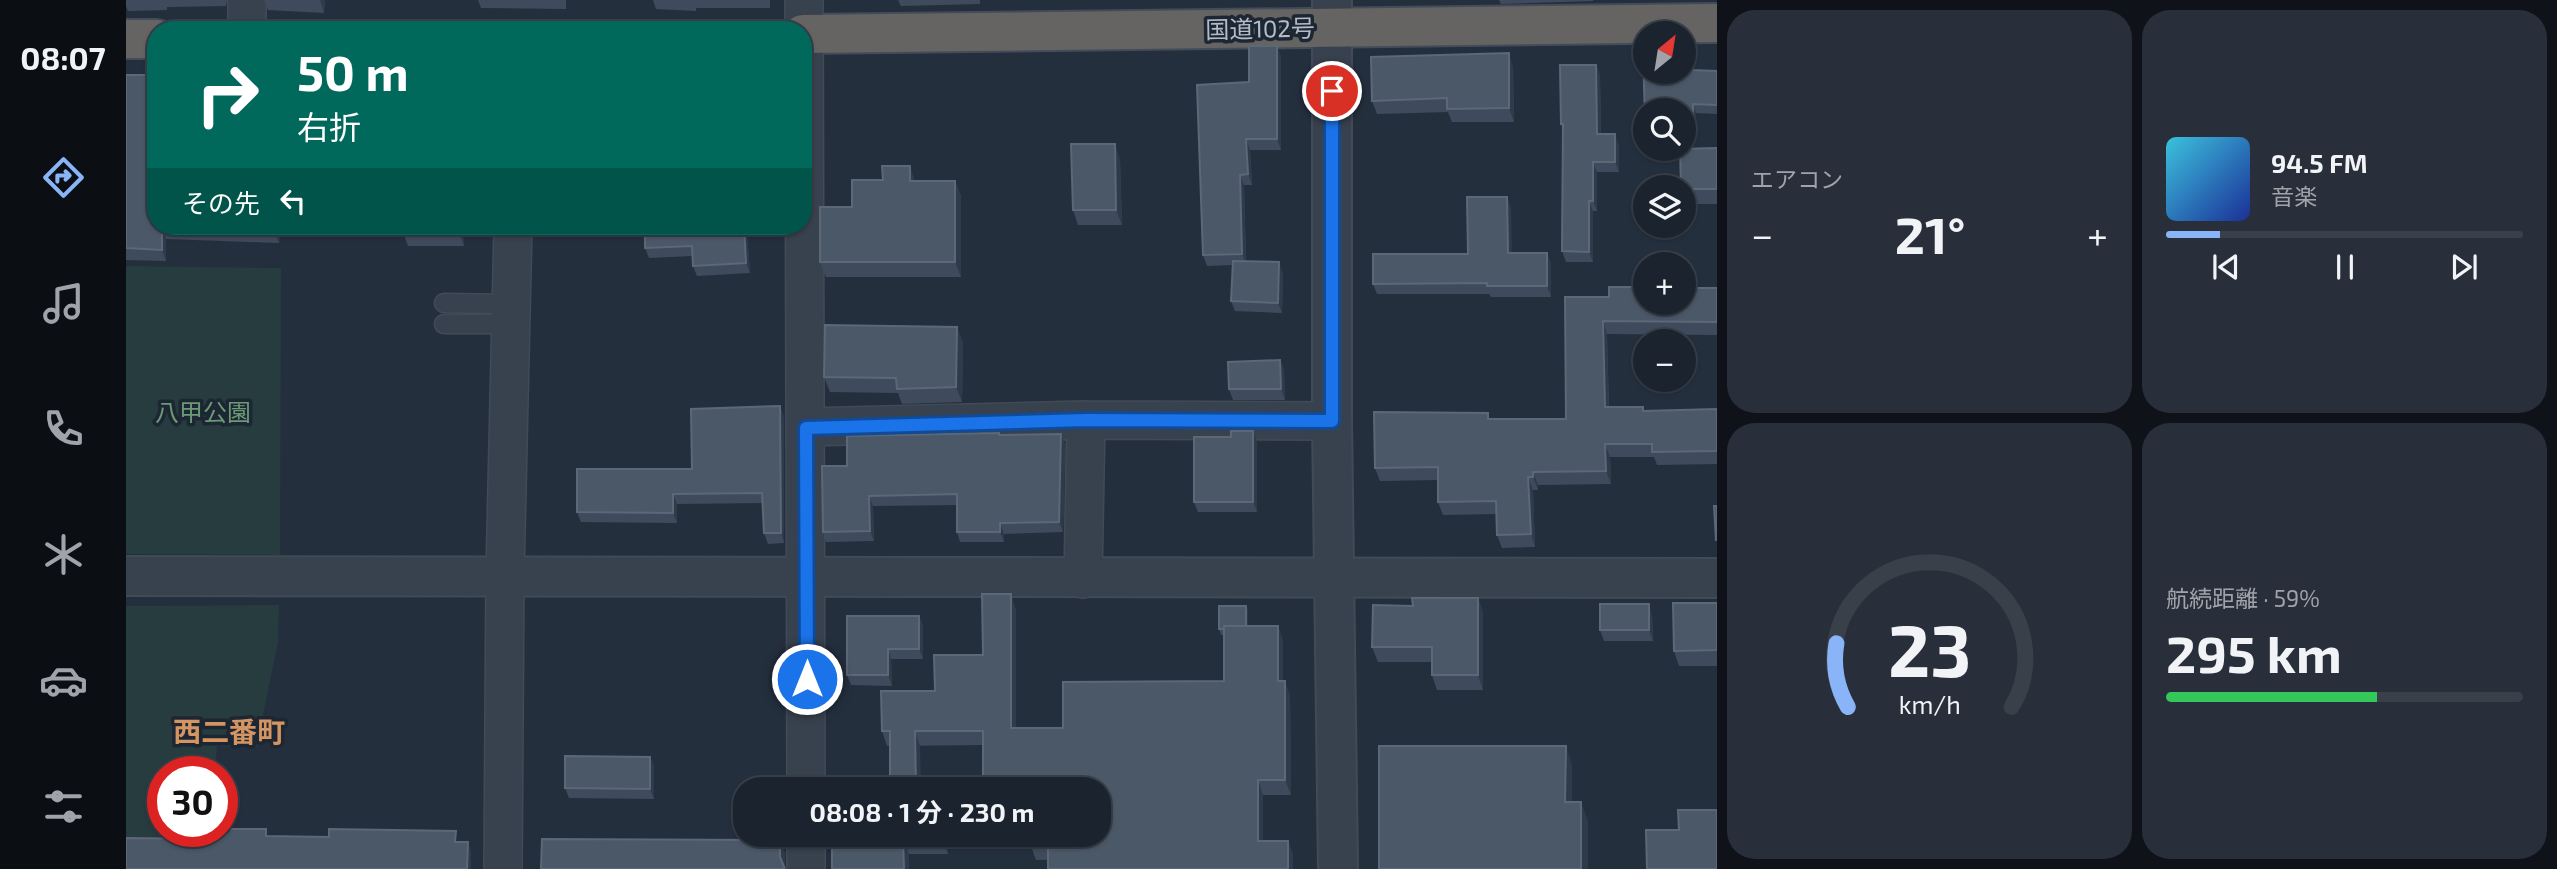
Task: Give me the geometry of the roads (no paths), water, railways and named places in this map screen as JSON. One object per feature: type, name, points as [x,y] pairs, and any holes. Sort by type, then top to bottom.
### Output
[{"type":"highway","name":"国道102号","points":[[812,34],[1332,13],[1717,23]]},
{"type":"highway","points":[[126,39],[147,39]]},
{"type":"street","points":[[247,0],[247,21]]},
{"type":"street","points":[[804,0],[804,21]]},
{"type":"street","points":[[1332,13],[1333,579],[1338,869]]},
{"type":"street","points":[[503,869],[505,575],[513,235]]},
{"type":"street","points":[[805,235],[806,777]]},
{"type":"street","points":[[806,428],[1086,420],[1332,421]]},
{"type":"street","points":[[1083,579],[1086,420]]},
{"type":"street","points":[[126,576],[1717,578]]},
{"type":"street","points":[[806,847],[806,869]]},
{"type":"lane","points":[[444,303],[511,314]]},
{"type":"lane","points":[[444,324],[511,314]]},
{"type":"district","name":"西二番町","points":[[229,731]]},
{"type":"park label","name":"八甲公園","points":[[203,411]]}]
